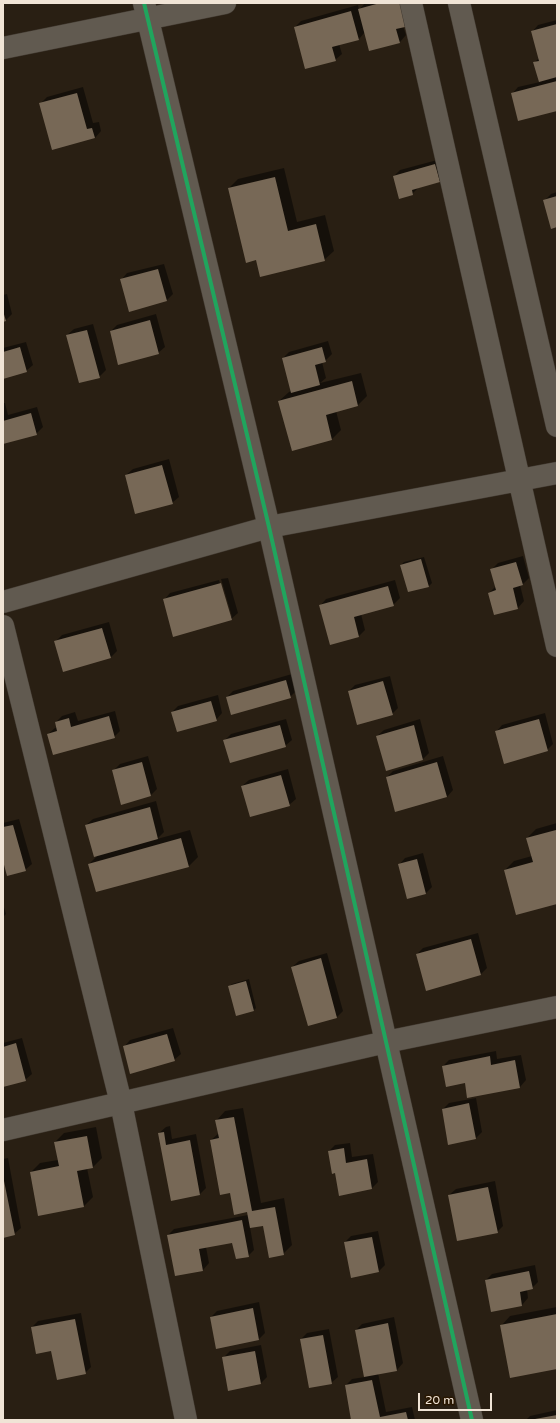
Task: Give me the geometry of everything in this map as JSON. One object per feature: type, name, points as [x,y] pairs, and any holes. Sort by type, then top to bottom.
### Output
[{"type":"street","points":[[3,48],[146,11],[225,3]]},
{"type":"street","points":[[411,3],[557,646]]},
{"type":"street","points":[[459,3],[557,426]]},
{"type":"street","points":[[146,11],[269,527],[472,1420]]},
{"type":"street","points":[[3,602],[269,527],[557,473]]},
{"type":"street","points":[[3,626],[121,1103],[186,1420]]},
{"type":"street","points":[[3,1130],[386,1042],[557,1007]]},
{"type":"building","points":[[380,3],[401,3],[405,27],[396,29],[400,43],[369,51],[358,9]]},
{"type":"building","points":[[351,11],[359,40],[332,47],[336,61],[305,69],[294,27]]},
{"type":"building","points":[[557,24],[557,77],[539,82],[533,62],[539,61],[531,31]]},
{"type":"building","points":[[557,81],[557,111],[518,121],[511,93]]},
{"type":"building","points":[[77,93],[87,129],[92,128],[95,138],[52,150],[39,103]]},
{"type":"building","points":[[435,164],[440,182],[412,190],[413,195],[399,199],[393,176]]},
{"type":"building","points":[[275,177],[288,231],[316,224],[325,261],[260,277],[256,260],[246,263],[228,188]]},
{"type":"building","points":[[557,196],[557,227],[551,229],[543,200]]},
{"type":"building","points":[[158,269],[167,301],[129,312],[120,279]]},
{"type":"building","points":[[3,311],[6,321],[3,322]]},
{"type":"building","points":[[150,320],[159,354],[118,365],[110,331]]},
{"type":"building","points":[[87,330],[100,378],[79,383],[66,335]]},
{"type":"building","points":[[20,347],[27,372],[3,379],[3,352]]},
{"type":"building","points":[[322,347],[326,362],[315,365],[320,385],[291,393],[282,358]]},
{"type":"building","points":[[352,381],[358,406],[326,415],[332,440],[292,451],[278,401]]},
{"type":"building","points":[[31,413],[37,435],[3,444],[3,421]]},
{"type":"building","points":[[162,465],[173,504],[135,514],[125,475]]},
{"type":"building","points":[[421,559],[429,587],[408,592],[400,565]]},
{"type":"building","points":[[516,562],[523,585],[513,588],[518,609],[494,615],[488,593],[496,590],[490,569]]},
{"type":"building","points":[[221,583],[232,620],[173,637],[163,599]]},
{"type":"building","points":[[388,586],[394,606],[354,617],[359,637],[330,645],[319,605]]},
{"type":"building","points":[[102,628],[111,658],[63,672],[54,641]]},
{"type":"building","points":[[286,680],[291,698],[231,715],[226,697]]},
{"type":"building","points":[[383,681],[393,715],[357,725],[348,691]]},
{"type":"building","points":[[211,701],[217,721],[177,732],[171,712]]},
{"type":"building","points":[[109,716],[115,738],[53,755],[47,734],[57,731],[55,722],[69,718],[71,727]]},
{"type":"building","points":[[539,719],[548,751],[504,764],[495,731]]},
{"type":"building","points":[[280,725],[286,747],[230,763],[223,740]]},
{"type":"building","points":[[414,725],[423,760],[386,771],[376,736]]},
{"type":"building","points":[[142,762],[151,796],[121,805],[112,770]]},
{"type":"building","points":[[437,762],[447,797],[395,812],[386,777]]},
{"type":"building","points":[[281,775],[290,806],[250,817],[241,786]]},
{"type":"building","points":[[150,807],[158,839],[94,857],[85,825]]},
{"type":"building","points":[[13,825],[26,871],[7,876],[3,861],[3,827]]},
{"type":"building","points":[[556,830],[557,904],[516,915],[504,870],[533,862],[526,838]]},
{"type":"building","points":[[181,838],[189,867],[96,892],[88,864]]},
{"type":"building","points":[[417,859],[426,894],[407,899],[398,864]]},
{"type":"building","points":[[471,939],[481,975],[426,991],[416,954]]},
{"type":"building","points":[[321,958],[337,1018],[308,1026],[291,967]]},
{"type":"building","points":[[246,981],[254,1011],[236,1016],[228,986]]},
{"type":"building","points":[[167,1034],[175,1061],[130,1074],[123,1046]]},
{"type":"building","points":[[16,1043],[26,1081],[3,1087],[3,1047]]},
{"type":"building","points":[[490,1056],[491,1065],[515,1060],[520,1088],[467,1098],[465,1083],[446,1087],[442,1066]]},
{"type":"building","points":[[469,1103],[476,1139],[448,1145],[442,1109]]},
{"type":"building","points":[[234,1117],[252,1211],[275,1207],[284,1255],[269,1258],[263,1226],[250,1228],[247,1212],[234,1215],[230,1193],[220,1195],[210,1140],[219,1138],[215,1120]]},
{"type":"building","points":[[164,1132],[166,1145],[190,1140],[200,1195],[171,1201],[158,1133]]},
{"type":"building","points":[[87,1136],[93,1168],[77,1171],[84,1207],[38,1216],[30,1172],[59,1166],[54,1142]]},
{"type":"building","points":[[344,1148],[346,1163],[367,1159],[372,1189],[339,1196],[335,1173],[332,1174],[328,1151]]},
{"type":"building","points":[[3,1176],[15,1235],[3,1238]]},
{"type":"building","points":[[488,1187],[498,1233],[457,1241],[448,1195]]},
{"type":"building","points":[[242,1220],[249,1257],[236,1259],[232,1243],[199,1249],[203,1271],[175,1276],[167,1235]]},
{"type":"building","points":[[372,1237],[379,1272],[351,1278],[344,1242]]},
{"type":"building","points":[[529,1271],[533,1289],[520,1292],[522,1306],[491,1312],[485,1280]]},
{"type":"building","points":[[253,1308],[259,1340],[216,1349],[210,1317]]},
{"type":"building","points":[[557,1314],[557,1369],[510,1378],[500,1325]]},
{"type":"building","points":[[75,1319],[86,1374],[57,1380],[51,1351],[36,1354],[31,1327]]},
{"type":"building","points":[[388,1323],[397,1371],[364,1377],[355,1330]]},
{"type":"building","points":[[323,1335],[332,1384],[309,1388],[300,1339]]},
{"type":"building","points":[[255,1351],[261,1384],[228,1391],[222,1357]]},
{"type":"building","points":[[372,1380],[380,1417],[406,1412],[408,1420],[351,1420],[345,1385]]},
{"type":"building","points":[[557,1415],[557,1420],[535,1420],[535,1419]]},
{"type":"cycle path","points":[[144,3],[269,527],[472,1420]]}]
